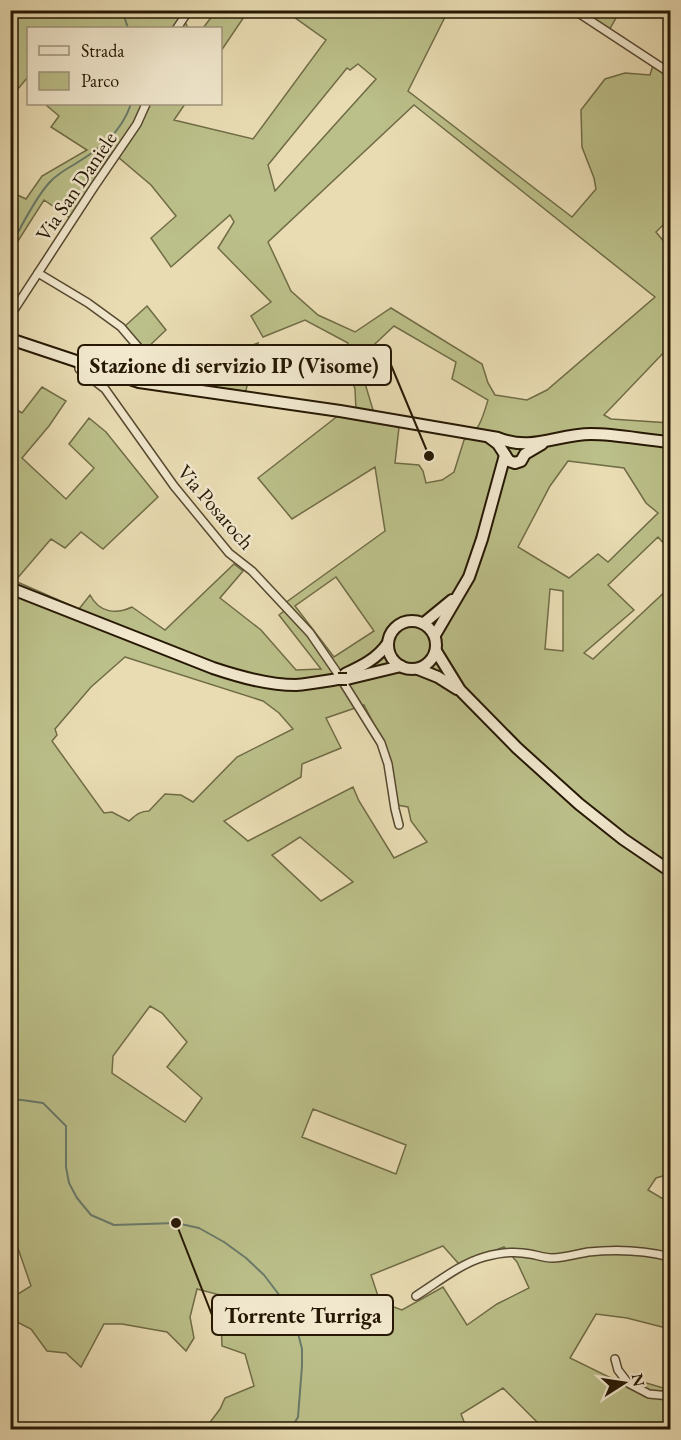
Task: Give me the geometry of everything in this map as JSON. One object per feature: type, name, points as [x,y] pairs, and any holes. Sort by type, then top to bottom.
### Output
[{"type":"main road","points":[[10,339],[139,382],[340,411],[488,436],[498,444],[513,450],[521,461],[515,463],[498,482]]},
{"type":"main road","points":[[513,450],[566,436],[588,434],[670,442]]},
{"type":"main road","points":[[435,635],[469,577],[498,482],[513,450]]},
{"type":"main road","points":[[10,588],[234,675],[285,685],[312,683],[400,666],[418,669],[460,690]]},
{"type":"main road","points":[[424,623],[460,594]]},
{"type":"main road","points":[[340,676],[374,659],[388,643],[394,628],[408,621],[424,623],[431,628],[437,643],[436,651],[429,663],[418,669]]},
{"type":"main road","points":[[388,643],[392,657],[400,666]]},
{"type":"main road","points":[[436,651],[460,690],[517,748],[579,804],[623,839],[670,871]]},
{"type":"street","points":[[178,27],[189,10]]},
{"type":"street","points":[[574,10],[670,73]]},
{"type":"street","name":"Via San Daniele","points":[[10,316],[127,140],[146,105]]},
{"type":"street","points":[[38,273],[88,303],[121,327],[156,368],[160,377],[160,386]]},
{"type":"street","name":"Via Posaroch","points":[[79,361],[79,369],[105,389],[174,486],[229,553],[252,571],[310,633],[340,676]]},
{"type":"street","points":[[340,676],[381,743],[388,764],[399,825]]},
{"type":"street","points":[[416,1296],[465,1265],[498,1254],[514,1253],[554,1258],[589,1252],[640,1250],[670,1257]]},
{"type":"street","points":[[615,1359],[618,1370],[628,1383],[649,1394],[670,1395]]},
{"type":"green space","points":[[11,11],[180,11],[187,26],[27,27],[27,78],[11,97]]},
{"type":"green space","points":[[216,11],[248,11],[222,50],[222,27],[204,27]]},
{"type":"green space","points":[[299,11],[448,11],[408,91],[572,217],[596,189],[582,147],[581,110],[605,79],[625,73],[650,75],[654,62],[670,73],[670,218],[656,232],[670,249],[670,346],[604,415],[611,419],[670,423],[670,550],[658,537],[608,585],[634,610],[584,653],[593,659],[670,587],[670,1174],[656,1178],[648,1190],[670,1203],[670,1329],[627,1318],[596,1314],[570,1358],[621,1383],[633,1379],[670,1390],[670,1429],[544,1429],[503,1388],[461,1414],[467,1429],[205,1429],[225,1398],[254,1386],[245,1354],[222,1346],[220,1295],[197,1289],[190,1317],[194,1338],[186,1351],[167,1332],[122,1324],[104,1324],[81,1367],[66,1353],[47,1351],[31,1329],[11,1319],[11,1294],[15,1296],[31,1286],[10,1225],[11,406],[22,413],[42,387],[66,401],[49,426],[22,458],[66,499],[94,468],[69,444],[89,418],[106,432],[158,497],[103,549],[81,532],[65,548],[51,539],[15,581],[79,609],[90,595],[98,605],[108,610],[120,611],[132,607],[165,630],[234,564],[243,571],[220,598],[261,630],[296,670],[321,669],[279,615],[289,607],[285,603],[385,531],[375,467],[292,519],[258,478],[339,415],[399,427],[395,463],[419,465],[426,483],[442,480],[454,472],[464,440],[477,428],[488,400],[452,379],[456,362],[394,326],[358,360],[373,410],[381,415],[356,411],[355,389],[347,365],[348,343],[305,320],[263,337],[251,316],[271,302],[218,248],[234,222],[230,215],[171,267],[151,238],[176,216],[151,185],[112,152],[70,218],[44,200],[16,244],[11,258],[11,192],[26,199],[42,176],[87,150],[51,127],[59,116],[46,105],[184,105],[174,120],[253,139],[326,40],[294,17]],"holes":[[[358,64],[376,79],[275,191],[268,165],[347,68],[350,70]],[[414,105],[655,297],[547,390],[527,400],[495,395],[488,383],[482,364],[391,308],[355,332],[318,315],[291,291],[268,242]],[[568,461],[624,468],[646,503],[658,513],[608,562],[598,554],[569,578],[518,547],[550,486]],[[336,577],[374,631],[334,657],[295,606]],[[550,589],[563,591],[563,651],[545,649]],[[125,657],[263,701],[279,713],[293,729],[237,757],[193,802],[181,795],[165,794],[149,811],[136,815],[129,821],[112,812],[104,813],[52,741],[57,735],[55,729],[91,687]],[[364,705],[380,736],[391,804],[408,807],[411,821],[427,842],[394,858],[359,801],[353,787],[248,841],[224,821],[301,777],[302,764],[341,748],[326,718]],[[300,837],[353,882],[321,901],[272,855]],[[150,1006],[162,1013],[187,1042],[167,1067],[202,1098],[185,1122],[112,1073],[113,1056]],[[313,1109],[406,1145],[396,1174],[302,1137]],[[443,1246],[459,1264],[504,1247],[517,1262],[529,1288],[497,1304],[467,1325],[443,1287],[402,1310],[380,1302],[371,1275]]]},
{"type":"green space","points":[[574,11],[620,11],[608,32]]},
{"type":"green space","points":[[147,306],[166,330],[146,349],[124,327]]},
{"type":"green space","points":[[258,343],[245,394],[166,381],[167,379]]},
{"type":"waterway","points":[[122,10],[128,27]]},
{"type":"waterway","points":[[10,247],[43,190],[58,175],[109,139],[122,123],[131,105]]},
{"type":"waterway","points":[[10,1099],[43,1103],[66,1126],[66,1167],[69,1183],[77,1198],[91,1215],[114,1225],[176,1223],[199,1228],[224,1242],[264,1275],[293,1313],[302,1349],[298,1417],[289,1430]]},
{"type":"place","name":"Stazione di servizio IP (Visome)","points":[[429,456]]},
{"type":"place","name":"Torrente Turriga","points":[[176,1223]]}]
